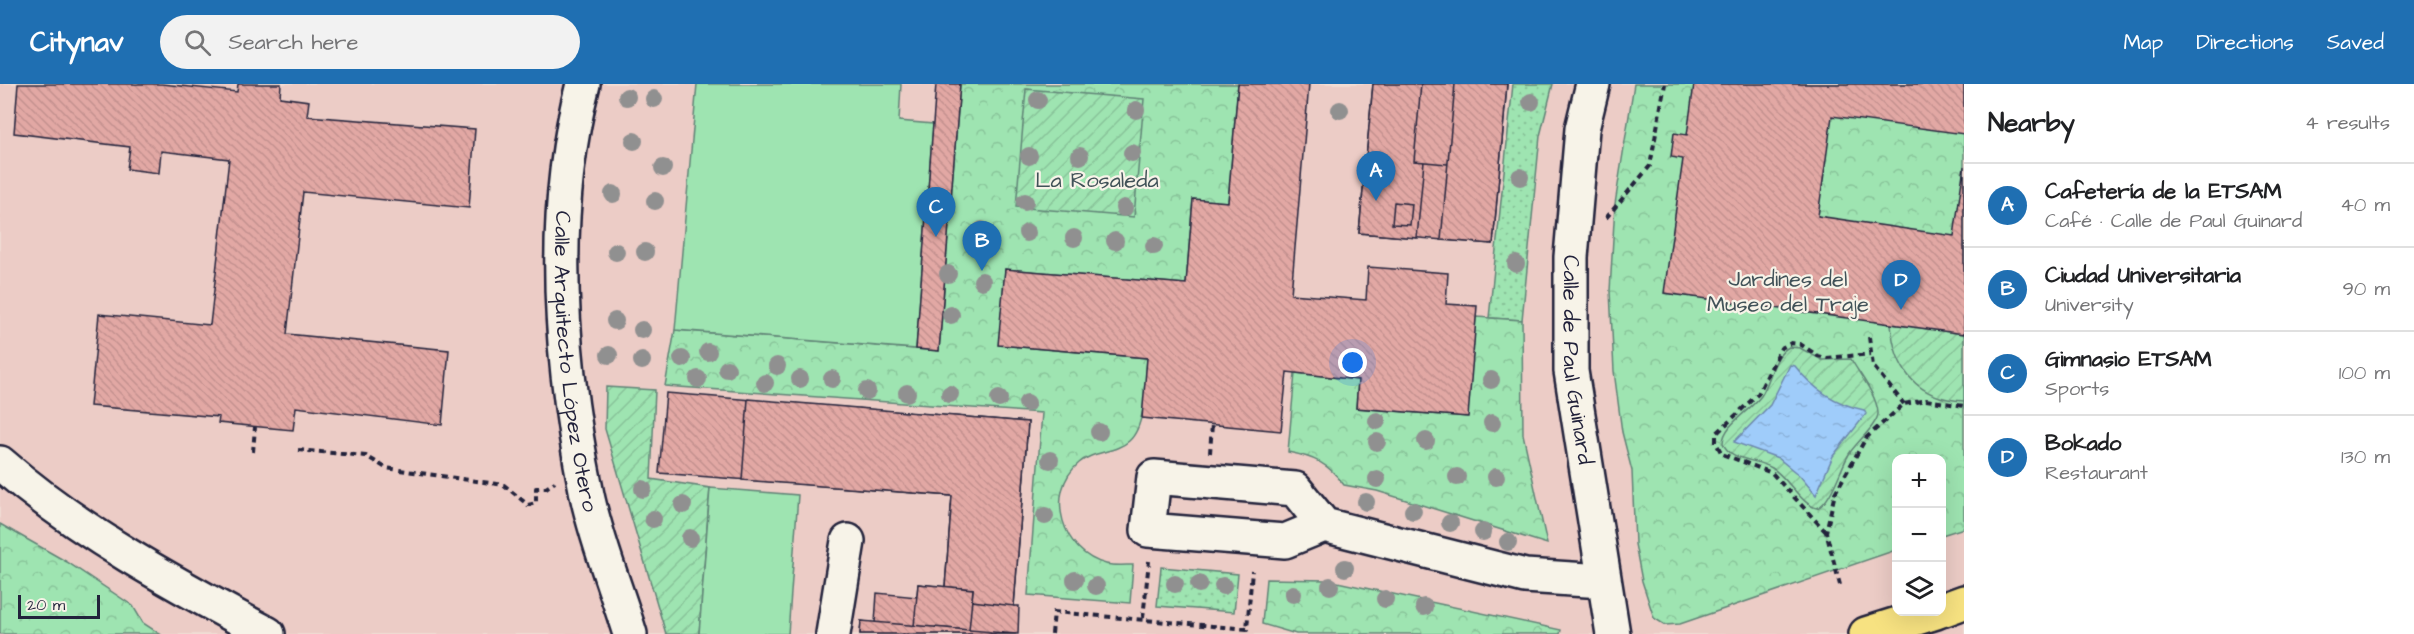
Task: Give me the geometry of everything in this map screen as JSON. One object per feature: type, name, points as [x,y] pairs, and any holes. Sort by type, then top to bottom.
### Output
[{"type":"main road","points":[[1946,608],[1964,602]]},
{"type":"main road","points":[[1866,634],[1923,616]]},
{"type":"street","name":"Calle Arquitecto López Otero","points":[[584,84],[574,120],[566,192],[562,280],[567,367],[587,496],[630,634]]},
{"type":"street","name":"Calle de Paul Guinard","points":[[1593,84],[1582,129],[1571,257],[1571,371],[1613,634]]},
{"type":"street","points":[[0,463],[62,513],[115,547],[268,634]]},
{"type":"street","points":[[1324,525],[1286,541],[1148,530],[1154,477],[1295,489],[1324,525],[1525,576],[1603,581]]},
{"type":"street","points":[[833,634],[848,541]]},
{"type":"path","points":[[1615,204],[1650,166],[1665,84]]},
{"type":"path","points":[[1869,336],[1873,366],[1904,404]]},
{"type":"path","points":[[1840,585],[1826,532],[1772,473],[1722,454],[1716,443],[1716,434],[1758,394],[1781,348],[1791,343],[1800,344],[1818,356],[1827,358],[1871,354]]},
{"type":"path","points":[[1826,532],[1835,493],[1848,466],[1866,438],[1904,404],[1926,400],[1964,404]]},
{"type":"path","points":[[1210,449],[1212,424]]},
{"type":"path","points":[[253,452],[255,427]]},
{"type":"path","points":[[298,450],[366,456],[386,468],[504,485],[528,505],[536,503],[536,488],[546,488],[558,480]]},
{"type":"path","points":[[1143,618],[1149,561]]},
{"type":"path","points":[[1052,634],[1054,612],[1143,618],[1247,629],[1252,571]]},
{"type":"shaded area","points":[[0,84],[1964,84],[1964,634],[0,634]]},
{"type":"green space","points":[[697,84],[901,84],[899,121],[933,124],[916,349],[675,330]]},
{"type":"green space","name":"La Rosaleda","points":[[960,84],[1238,84],[1228,202],[1193,199],[1186,284],[1005,269],[999,345],[1147,358],[1144,402],[1135,434],[1118,448],[1084,459],[1068,476],[1062,490],[1063,521],[1078,548],[1091,558],[1106,564],[1133,565],[1130,603],[1028,595],[1042,413],[665,386],[675,330],[939,351]]},
{"type":"green space","points":[[1513,84],[1553,84],[1540,136],[1522,320],[1489,318]]},
{"type":"green space","name":"Jardines del Museo del Traje","points":[[1634,84],[1964,84],[1964,528],[1946,534],[1946,454],[1892,454],[1892,551],[1680,624],[1665,625],[1654,618],[1642,581],[1635,544],[1632,471],[1622,432],[1614,371],[1610,291],[1615,204]]},
{"type":"green space","points":[[1026,89],[1144,99],[1134,217],[1016,207]]},
{"type":"green space","points":[[1476,317],[1522,320],[1523,434],[1547,544],[1377,491],[1344,485],[1332,471],[1320,462],[1288,452],[1295,373],[1358,380],[1356,408],[1467,417]]},
{"type":"green space","points":[[1891,324],[1964,334],[1964,401],[1933,394],[1911,378],[1897,354]]},
{"type":"green space","points":[[1789,347],[1800,348],[1822,360],[1851,359],[1877,406],[1878,413],[1875,422],[1849,454],[1827,500],[1817,508],[1806,502],[1772,468],[1731,453],[1723,443],[1727,430],[1761,396],[1779,356]]},
{"type":"green space","points":[[606,387],[655,390],[651,479],[710,488],[699,634],[666,634],[605,429]]},
{"type":"green space","points":[[710,488],[798,495],[788,634],[699,634]]},
{"type":"green space","points":[[0,524],[67,562],[133,606],[143,623],[160,634],[0,634]]},
{"type":"green space","points":[[1161,567],[1238,574],[1234,612],[1157,606]]},
{"type":"green space","points":[[1266,579],[1328,580],[1561,630],[1560,634],[1296,634],[1262,624]]},
{"type":"water","points":[[1790,365],[1795,366],[1825,394],[1844,404],[1864,410],[1866,414],[1833,456],[1816,495],[1800,476],[1778,458],[1734,442],[1770,405]]},
{"type":"building","points":[[18,84],[162,84],[237,92],[238,84],[281,84],[280,97],[309,101],[307,116],[475,129],[469,208],[303,192],[287,334],[449,350],[442,425],[296,407],[293,430],[218,423],[219,417],[90,406],[99,314],[210,325],[229,159],[161,151],[159,173],[127,169],[130,147],[14,133]]},
{"type":"building","points":[[936,84],[960,84],[939,351],[916,349]]},
{"type":"building","points":[[1238,84],[1309,84],[1291,294],[1366,300],[1368,267],[1448,273],[1446,304],[1477,306],[1468,417],[1356,408],[1358,380],[1287,372],[1281,431],[1142,418],[1147,358],[998,345],[1005,269],[1186,284],[1193,199],[1228,202]]},
{"type":"building","points":[[1373,84],[1507,84],[1493,244],[1359,233]]},
{"type":"building","points":[[1373,84],[1431,84],[1417,238],[1359,233]]},
{"type":"building","points":[[1421,84],[1466,84],[1458,165],[1414,161]]},
{"type":"building","points":[[1455,84],[1507,84],[1493,244],[1441,240]]},
{"type":"building","points":[[1694,84],[1964,84],[1964,134],[1832,116],[1818,216],[1954,236],[1964,166],[1964,334],[1664,293],[1683,159],[1671,157],[1674,133],[1687,135]]},
{"type":"building","points":[[1394,202],[1412,204],[1410,225],[1392,224]]},
{"type":"building","points":[[666,393],[1028,422],[1014,606],[1019,606],[1018,634],[860,634],[861,621],[875,623],[877,593],[917,597],[918,584],[945,587],[952,496],[659,473]]},
{"type":"building","points":[[748,399],[1028,422],[1014,606],[972,601],[973,589],[945,587],[952,496],[742,480]]},
{"type":"building","points":[[918,584],[973,589],[969,630],[914,626]]},
{"type":"building","points":[[861,621],[969,630],[1016,634],[860,634]]},
{"type":"place","name":"Cafetería de la ETSAM","points":[[1376,201]]},
{"type":"place","name":"Gimnasio ETSAM","points":[[936,237]]},
{"type":"place","name":"Ciudad Universitaria","points":[[982,271]]},
{"type":"place","name":"Bokado","points":[[1901,310]]}]
